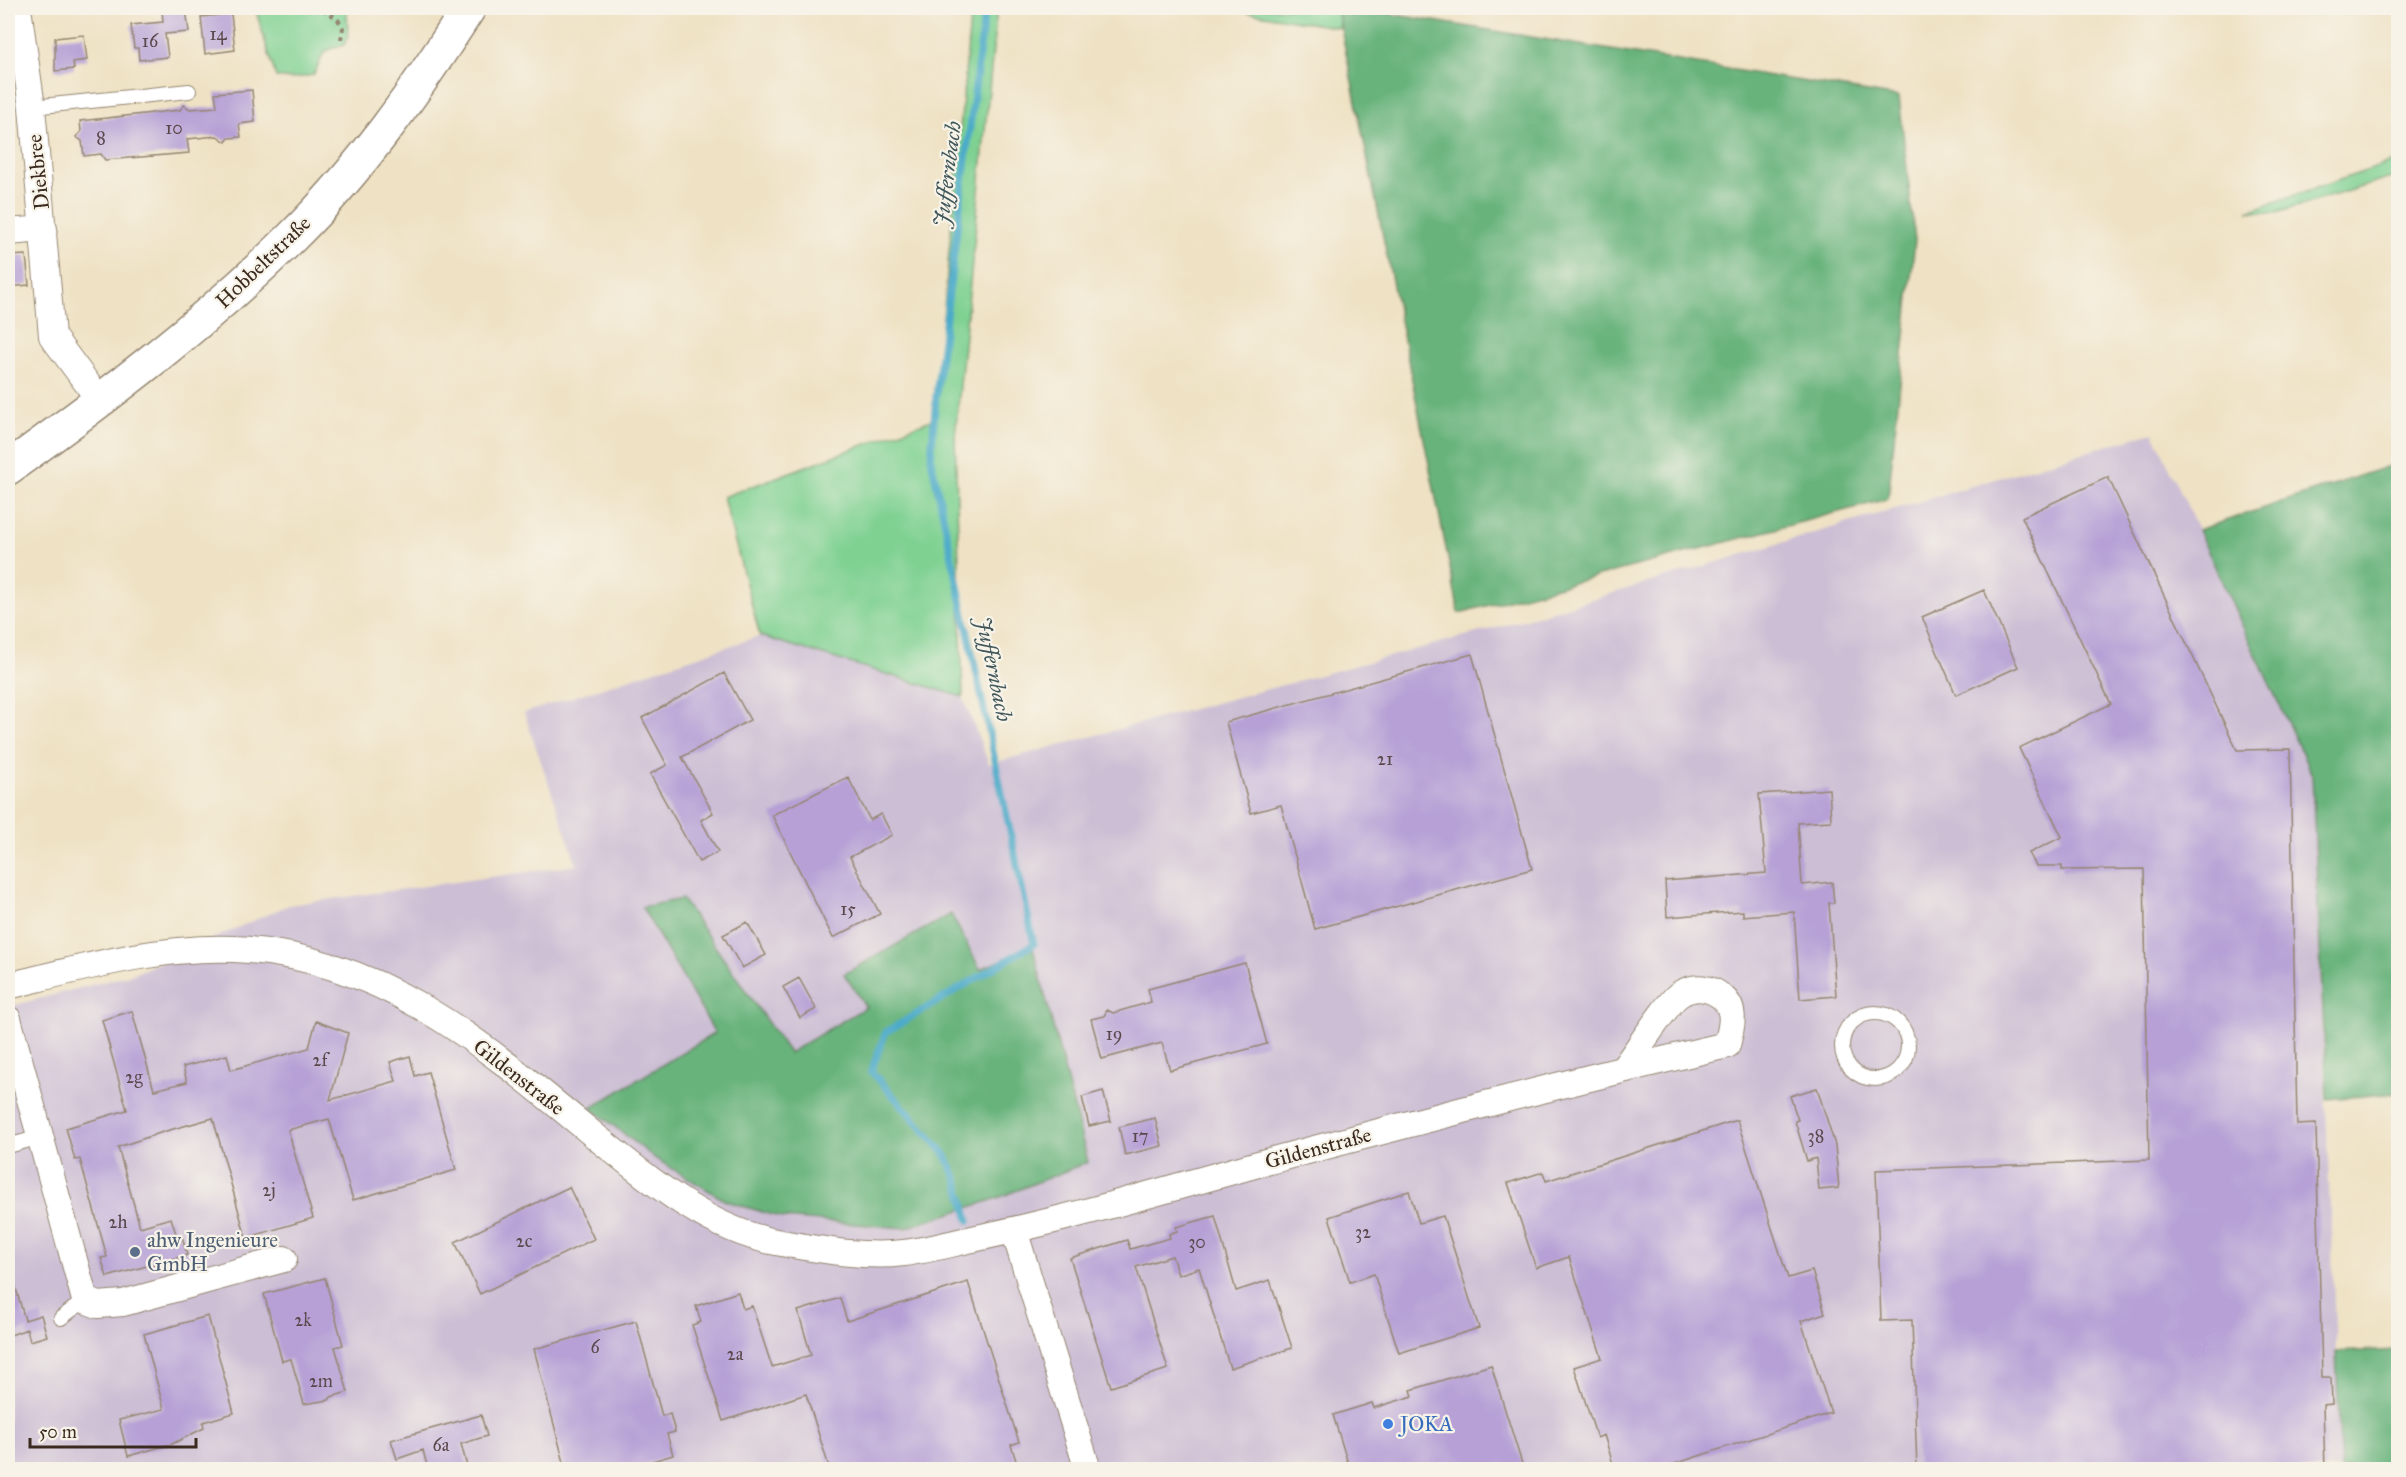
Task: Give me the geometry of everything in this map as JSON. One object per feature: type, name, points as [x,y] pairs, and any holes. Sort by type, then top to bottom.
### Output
[{"type":"street","name":"Diekbree","points":[[18,8],[32,107],[52,336],[101,402]]},
{"type":"street","name":"Hobbeltstraße","points":[[8,468],[101,402],[187,332],[294,236],[355,167],[424,79],[469,8]]},
{"type":"street","name":"Diekbree","points":[[8,232],[44,229]]},
{"type":"street","name":"Gildenstraße","points":[[8,986],[96,965],[183,952],[232,949],[294,955],[368,978],[402,994],[445,1019],[644,1176],[706,1216],[770,1241],[844,1252],[902,1253],[1014,1230],[1623,1069]]},
{"type":"street","points":[[8,1019],[85,1300],[98,1305],[123,1303],[284,1259]]},
{"type":"street","points":[[1014,1230],[1088,1470]]},
{"type":"lane","points":[[32,107],[189,91]]},
{"type":"lane","points":[[1870,1014],[1882,1014],[1896,1021],[1906,1034],[1908,1043],[1905,1058],[1898,1069],[1879,1078],[1866,1078],[1851,1069],[1843,1051],[1843,1039],[1851,1023],[1870,1014]]},
{"type":"lane","points":[[8,1146],[40,1137]]},
{"type":"lane","points":[[61,1318],[85,1300]]},
{"type":"path","points":[[308,8],[325,9],[337,18],[343,28],[341,39]]},
{"type":"shaded area","points":[[2153,432],[2312,775],[2341,1469],[8,1470],[8,1007],[133,974],[289,905],[577,865],[524,713],[760,636],[963,697],[989,764],[1506,625]],"holes":[[[682,899],[789,1053],[866,1006],[844,974],[980,970],[1032,948],[783,1218],[726,1201],[656,1159],[715,1033],[642,907]]]},
{"type":"green space","points":[[255,8],[350,8],[347,10],[348,36],[344,45],[325,52],[313,75],[291,79],[276,77]]},
{"type":"green space","points":[[971,8],[997,8],[955,437],[963,697],[760,636],[723,497],[934,419]]},
{"type":"green space","points":[[1222,8],[1337,8],[1340,28]]},
{"type":"green space","points":[[1337,8],[1354,8],[1899,97],[1915,240],[1888,499],[1459,613]]},
{"type":"green space","points":[[2398,160],[2398,176],[2276,213],[2248,211]]},
{"type":"green space","points":[[2398,463],[2398,1093],[2327,1099],[2312,775],[2198,530]]},
{"type":"green space","points":[[682,899],[789,1053],[866,1007],[844,974],[951,914],[980,969],[1033,948],[1088,1162],[995,1199],[905,1228],[783,1218],[726,1201],[656,1159],[591,1108],[715,1033],[642,907]]},
{"type":"green space","points":[[2398,1349],[2398,1469],[2341,1469],[2336,1352]]},
{"type":"building","points":[[186,9],[189,32],[165,34],[168,57],[139,60],[138,48],[134,48],[131,25],[163,22],[162,11]]},
{"type":"building","points":[[231,14],[235,50],[205,54],[201,17]]},
{"type":"building","points":[[84,35],[87,60],[73,62],[74,69],[55,71],[55,38]]},
{"type":"building","points":[[252,90],[255,122],[239,124],[241,137],[229,138],[226,142],[217,136],[187,139],[189,153],[105,160],[101,154],[84,156],[82,141],[76,137],[81,132],[80,121],[180,110],[184,105],[190,109],[217,107],[215,93]]},
{"type":"building","points":[[26,255],[29,285],[8,287],[8,256]]},
{"type":"building","points":[[2108,477],[2237,750],[2290,749],[2297,1125],[2316,1124],[2322,1378],[2331,1378],[2332,1404],[2323,1405],[2325,1470],[1917,1470],[1912,1320],[1881,1321],[1876,1170],[2149,1160],[2144,869],[2062,870],[2062,866],[2036,866],[2029,853],[2062,837],[2019,748],[2111,704],[2022,517]]},
{"type":"building","points":[[1984,590],[2018,667],[1956,695],[1922,617]]},
{"type":"building","points":[[1472,654],[1532,869],[1315,929],[1281,805],[1251,813],[1226,722]]},
{"type":"building","points":[[724,673],[750,720],[682,757],[713,813],[701,820],[718,852],[699,862],[650,774],[667,765],[642,718]]},
{"type":"building","points":[[848,777],[870,820],[881,814],[892,835],[850,857],[880,914],[833,938],[772,815]]},
{"type":"building","points":[[1829,789],[1831,821],[1798,823],[1802,885],[1832,882],[1834,903],[1829,903],[1836,996],[1800,999],[1794,912],[1743,916],[1743,911],[1667,917],[1665,881],[1766,873],[1759,794]]},
{"type":"building","points":[[747,922],[766,955],[742,968],[723,935]]},
{"type":"building","points":[[1245,963],[1267,1044],[1170,1070],[1162,1043],[1102,1059],[1091,1019],[1104,1016],[1107,1010],[1113,1013],[1151,1002],[1148,989]]},
{"type":"building","points":[[799,978],[816,1009],[800,1018],[783,987]]},
{"type":"building","points":[[132,1011],[154,1090],[187,1082],[183,1067],[227,1055],[231,1070],[309,1048],[316,1021],[348,1033],[330,1100],[396,1081],[390,1062],[410,1056],[415,1076],[428,1072],[456,1170],[353,1200],[329,1119],[288,1130],[313,1218],[246,1238],[213,1118],[166,1131],[118,1147],[140,1227],[171,1218],[177,1237],[182,1236],[187,1255],[107,1277],[101,1258],[107,1257],[80,1159],[75,1160],[66,1128],[127,1110],[102,1020]]},
{"type":"building","points":[[1817,1088],[1835,1145],[1839,1188],[1819,1190],[1816,1158],[1807,1161],[1795,1121],[1798,1120],[1790,1096]]},
{"type":"building","points":[[1103,1091],[1111,1121],[1089,1126],[1082,1097]]},
{"type":"building","points":[[1155,1118],[1162,1146],[1125,1155],[1119,1127]]},
{"type":"building","points":[[1737,1120],[1788,1278],[1812,1271],[1825,1313],[1801,1321],[1831,1413],[1656,1470],[1615,1470],[1604,1435],[1597,1438],[1574,1367],[1602,1358],[1569,1257],[1536,1268],[1508,1183],[1543,1172],[1546,1181]]},
{"type":"building","points":[[569,1187],[594,1239],[480,1294],[455,1242]]},
{"type":"building","points":[[1409,1191],[1419,1223],[1443,1216],[1479,1328],[1399,1353],[1374,1274],[1350,1282],[1329,1217]]},
{"type":"building","points":[[1215,1216],[1236,1291],[1270,1280],[1292,1348],[1230,1368],[1199,1268],[1178,1275],[1172,1256],[1136,1267],[1168,1369],[1111,1387],[1070,1258],[1127,1240],[1130,1249],[1170,1238],[1169,1234],[1177,1231],[1176,1227]]},
{"type":"building","points":[[13,1278],[25,1320],[41,1315],[47,1336],[30,1341],[27,1329],[8,1336],[8,1279]]},
{"type":"building","points":[[325,1278],[343,1345],[335,1347],[348,1392],[331,1397],[329,1400],[304,1404],[291,1359],[282,1361],[264,1294]]},
{"type":"building","points":[[968,1282],[1019,1442],[1011,1445],[1019,1470],[830,1470],[806,1394],[723,1421],[692,1325],[701,1322],[696,1306],[738,1292],[743,1309],[752,1306],[772,1367],[811,1355],[798,1311],[840,1298],[847,1321]]},
{"type":"building","points":[[208,1316],[234,1413],[203,1422],[204,1428],[172,1444],[128,1456],[119,1420],[164,1409],[144,1334]]},
{"type":"building","points":[[636,1321],[662,1416],[670,1414],[675,1432],[667,1434],[673,1455],[622,1470],[566,1470],[534,1349]]},
{"type":"building","points":[[1491,1365],[1524,1470],[1350,1470],[1333,1415],[1372,1403],[1374,1408],[1413,1396],[1411,1390]]},
{"type":"building","points":[[481,1415],[487,1436],[461,1444],[468,1470],[428,1470],[423,1450],[397,1459],[391,1440]]},
{"type":"waterway","name":"Juffernbach","points":[[969,1220],[957,1179],[945,1154],[871,1071],[886,1032],[1034,944],[931,459],[936,396],[985,8]]},
{"type":"place","name":"ahw Ingenieure GmbH","points":[[135,1252]]},
{"type":"place","name":"JOKA","points":[[1388,1424]]}]
